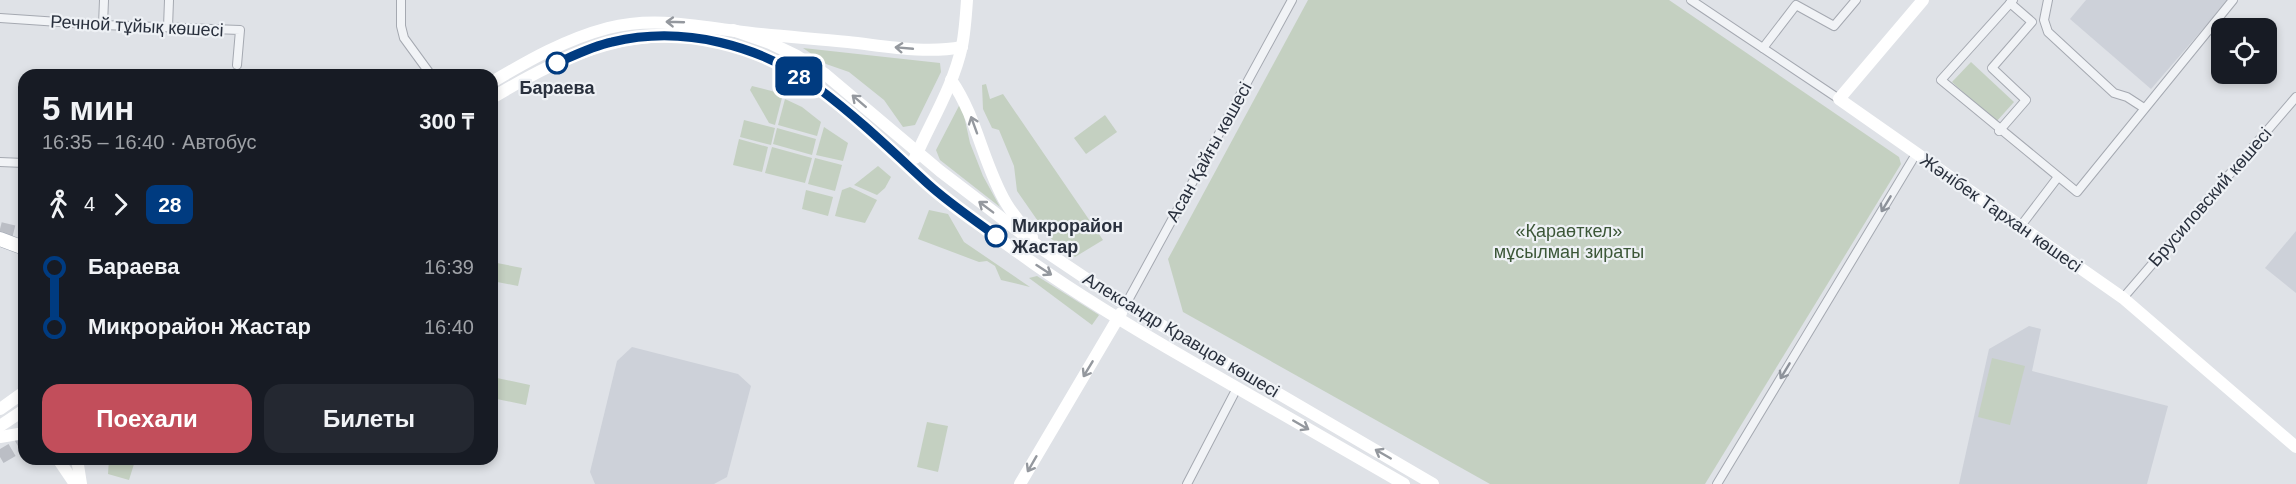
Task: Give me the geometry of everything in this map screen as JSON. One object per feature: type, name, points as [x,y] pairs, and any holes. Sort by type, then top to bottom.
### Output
[{"type":"main road","points":[[910,167],[939,111],[951,80],[962,47],[967,0]]},
{"type":"main road","points":[[1839,99],[1923,0]]},
{"type":"main road","points":[[498,79],[550,49],[607,28],[639,23],[673,22],[705,25],[912,49],[945,50],[962,47]]},
{"type":"main road","name":"Александр Кравцов көшесі","points":[[733,30],[770,43],[825,74],[917,152],[1042,249],[1126,304],[1433,484]]},
{"type":"main road","name":"Александр Кравцов көшесі","points":[[498,94],[566,59],[610,42],[639,37],[672,36],[730,44],[764,57],[817,87],[930,185],[1036,265],[1118,319],[1404,484]]},
{"type":"main road","points":[[951,80],[964,98],[984,154],[1006,202],[1042,249]]},
{"type":"main road","name":"Жәнібек Тархан көшесі","points":[[1839,99],[2123,298],[2296,447]]},
{"type":"main road","points":[[0,239],[18,246]]},
{"type":"main road","points":[[0,247],[18,253]]},
{"type":"main road","points":[[1020,484],[1126,304]]},
{"type":"main road","points":[[0,409],[18,396]]},
{"type":"main road","points":[[0,426],[18,414]]},
{"type":"main road","points":[[0,437],[18,434]]},
{"type":"main road","points":[[62,465],[75,484]]},
{"type":"main road","points":[[78,465],[81,484]]},
{"type":"street","points":[[103,26],[104,0]]},
{"type":"street","points":[[168,27],[169,0]]},
{"type":"street","points":[[402,0],[401,26],[404,38],[426,69]]},
{"type":"street","name":"Асан Қайғы көшесі","points":[[1126,304],[1292,0]]},
{"type":"street","name":"Жәнібек Тархан көшесі","points":[[1691,0],[1839,99]]},
{"type":"street","points":[[1763,48],[1796,5],[1834,26],[1856,0]]},
{"type":"street","points":[[2048,0],[2044,20],[2048,32],[2114,93],[2127,97],[2144,108]]},
{"type":"street","points":[[1999,130],[2026,99],[1992,68],[2032,22],[2012,1],[1941,80],[1999,130],[2077,192],[2233,0]]},
{"type":"street","name":"Речной тұйық көшесі","points":[[0,18],[103,26],[240,30],[237,65]]},
{"type":"street","name":"Брусиловский көшесі","points":[[2123,298],[2296,97]]},
{"type":"street","points":[[1717,484],[1916,154]]},
{"type":"street","points":[[0,162],[18,163]]},
{"type":"street","points":[[2020,227],[2058,177]]},
{"type":"street","points":[[1187,484],[1237,388]]},
{"type":"shaded area","points":[[2086,0],[2228,0],[2151,89],[2070,19]]},
{"type":"shaded area","points":[[2296,231],[2296,293],[2265,268]]},
{"type":"shaded area","points":[[2029,326],[2041,329],[2032,371],[2168,406],[2147,484],[1959,484],[1989,349]]},
{"type":"shaded area","points":[[632,347],[738,374],[751,386],[727,477],[714,484],[595,484],[590,472],[617,361]]},
{"type":"green space","name":"«Қараөткел» мұсылман зираты","points":[[1308,0],[1669,0],[1899,157],[1901,164],[1705,484],[1490,484],[1183,312],[1168,259]]},
{"type":"green space","points":[[803,48],[940,63],[941,72],[915,125],[903,127],[884,100],[849,72],[826,64]]},
{"type":"green space","points":[[1971,62],[2014,102],[1996,122],[1952,82]]},
{"type":"green space","points":[[986,84],[990,99],[1003,94],[1103,240],[1075,257],[1049,237],[1017,191],[1014,166],[999,130],[992,128],[983,109],[982,85]]},
{"type":"green space","points":[[752,86],[783,94],[775,125],[769,123],[750,90]]},
{"type":"green space","points":[[785,99],[802,107],[821,122],[817,136],[778,125]]},
{"type":"green space","points":[[961,102],[970,143],[983,176],[1000,207],[940,160],[936,150]]},
{"type":"green space","points":[[1105,115],[1117,132],[1086,154],[1074,138]]},
{"type":"green space","points":[[744,120],[775,128],[771,145],[740,137]]},
{"type":"green space","points":[[824,127],[848,143],[843,161],[816,155]]},
{"type":"green space","points":[[777,128],[816,139],[812,155],[773,144]]},
{"type":"green space","points":[[739,139],[768,147],[762,172],[733,165]]},
{"type":"green space","points":[[772,147],[812,158],[805,183],[765,173]]},
{"type":"green space","points":[[815,158],[842,165],[835,191],[808,184]]},
{"type":"green space","points":[[878,166],[891,177],[885,188],[877,195],[854,185]]},
{"type":"green space","points":[[850,187],[877,200],[865,223],[835,216],[842,190]]},
{"type":"green space","points":[[806,190],[833,197],[828,216],[802,209]]},
{"type":"green space","points":[[929,210],[948,214],[964,242],[1030,287],[1001,280],[995,266],[987,261],[979,262],[918,239]]},
{"type":"green space","points":[[498,263],[522,268],[518,286],[498,282]]},
{"type":"green space","points":[[1037,276],[1099,315],[1092,325],[1029,278]]},
{"type":"green space","points":[[1992,358],[2025,366],[2010,425],[1978,417]]},
{"type":"green space","points":[[498,378],[530,385],[526,405],[498,399]]},
{"type":"green space","points":[[927,422],[948,426],[938,472],[917,467]]},
{"type":"green space","points":[[109,465],[134,465],[129,480],[108,474]]},
{"type":"tunnel","points":[[0,229],[18,234]]},
{"type":"tunnel","points":[[0,457],[18,446]]},
{"type":"bus line","name":"28","points":[[557,63],[610,42],[655,36],[688,37],[730,44],[764,57],[817,87],[896,153],[930,185],[996,236]]},
{"type":"place","name":"Бараева","points":[[557,63]]},
{"type":"place","name":"Микрорайон Жастар","points":[[996,236]]}]
